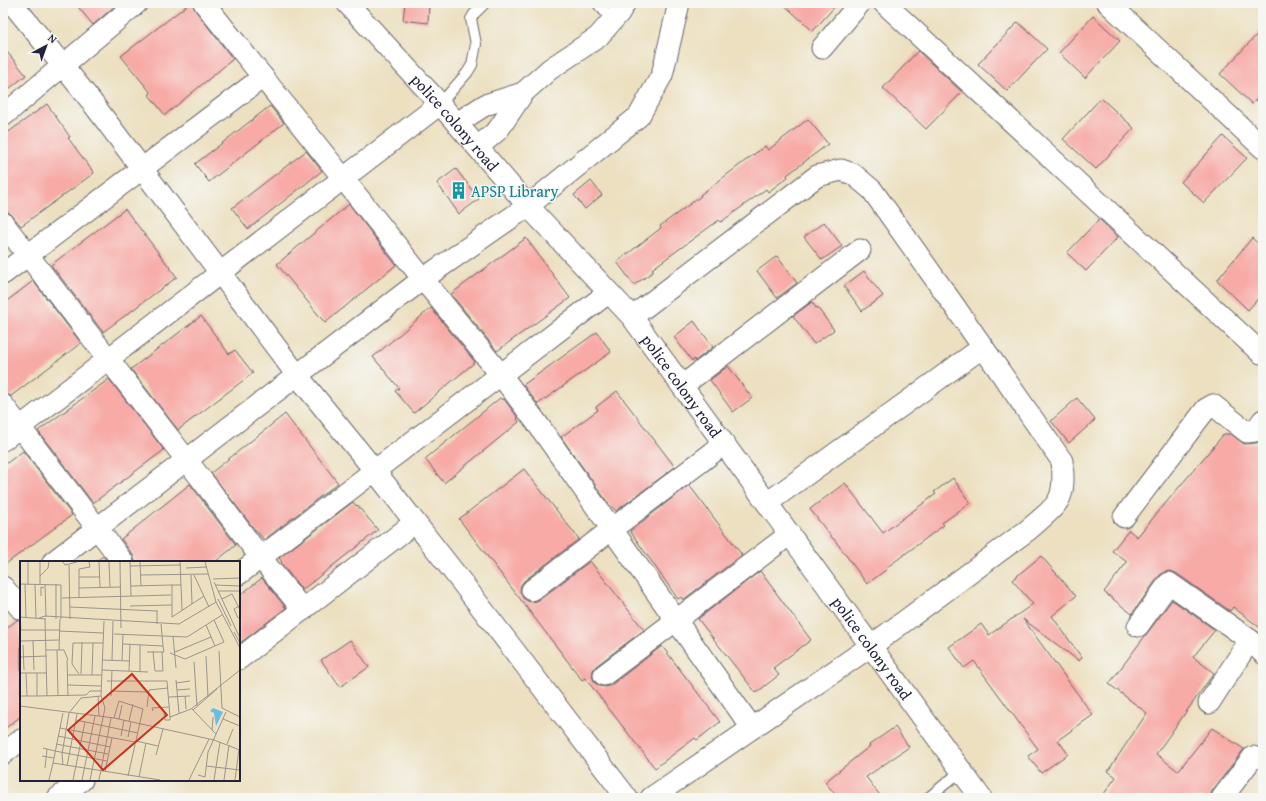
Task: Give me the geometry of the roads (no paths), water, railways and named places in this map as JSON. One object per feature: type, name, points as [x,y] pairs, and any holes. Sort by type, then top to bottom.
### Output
[{"type":"street","points":[[12,3],[88,97],[297,375],[375,471],[627,798]]},
{"type":"street","points":[[3,116],[137,3]]},
{"type":"street","points":[[204,3],[501,375],[537,423],[752,728]]},
{"type":"street","name":"police colony road","points":[[347,3],[457,123],[528,206],[632,317],[980,798]]},
{"type":"street","points":[[478,147],[498,130],[523,93],[550,69],[598,37],[619,13],[625,3]]},
{"type":"street","points":[[54,561],[423,279],[528,206],[639,116],[662,76],[679,3]]},
{"type":"street","points":[[822,48],[860,3]]},
{"type":"street","points":[[884,3],[1261,353]]},
{"type":"street","points":[[1108,3],[1263,148]]},
{"type":"street","points":[[3,274],[263,77]]},
{"type":"street","points":[[457,123],[485,105],[523,93]]},
{"type":"street","points":[[3,440],[221,274],[440,104]]},
{"type":"street","points":[[632,317],[817,176],[841,170],[853,174],[872,190],[1062,461],[1063,481],[1058,501],[1044,517],[1028,530],[871,646],[655,797]]},
{"type":"street","points":[[3,223],[186,459],[260,558],[303,610]]},
{"type":"street","points":[[682,386],[860,250]]},
{"type":"street","points":[[240,573],[608,293]]},
{"type":"street","points":[[767,503],[983,347]]},
{"type":"street","points":[[3,405],[122,561]]},
{"type":"street","points":[[1124,518],[1206,409],[1213,406],[1248,432],[1255,431],[1263,420]]},
{"type":"street","points":[[532,590],[724,444]]},
{"type":"street","points":[[240,658],[414,523]]},
{"type":"street","points":[[604,675],[790,534]]},
{"type":"street","points":[[1138,626],[1169,584],[1256,646],[1209,704]]},
{"type":"street","points":[[3,754],[20,741]]},
{"type":"street","points":[[1222,798],[1253,757]]},
{"type":"street","points":[[58,798],[81,781]]},
{"type":"lane","points":[[440,104],[467,73],[472,65],[476,44],[471,19],[485,3]]},
{"type":"lane","points":[[597,3],[612,20]]},
{"type":"lane","points":[[928,798],[961,772]]},
{"type":"place","name":"APSP Library","points":[[458,191]]}]
